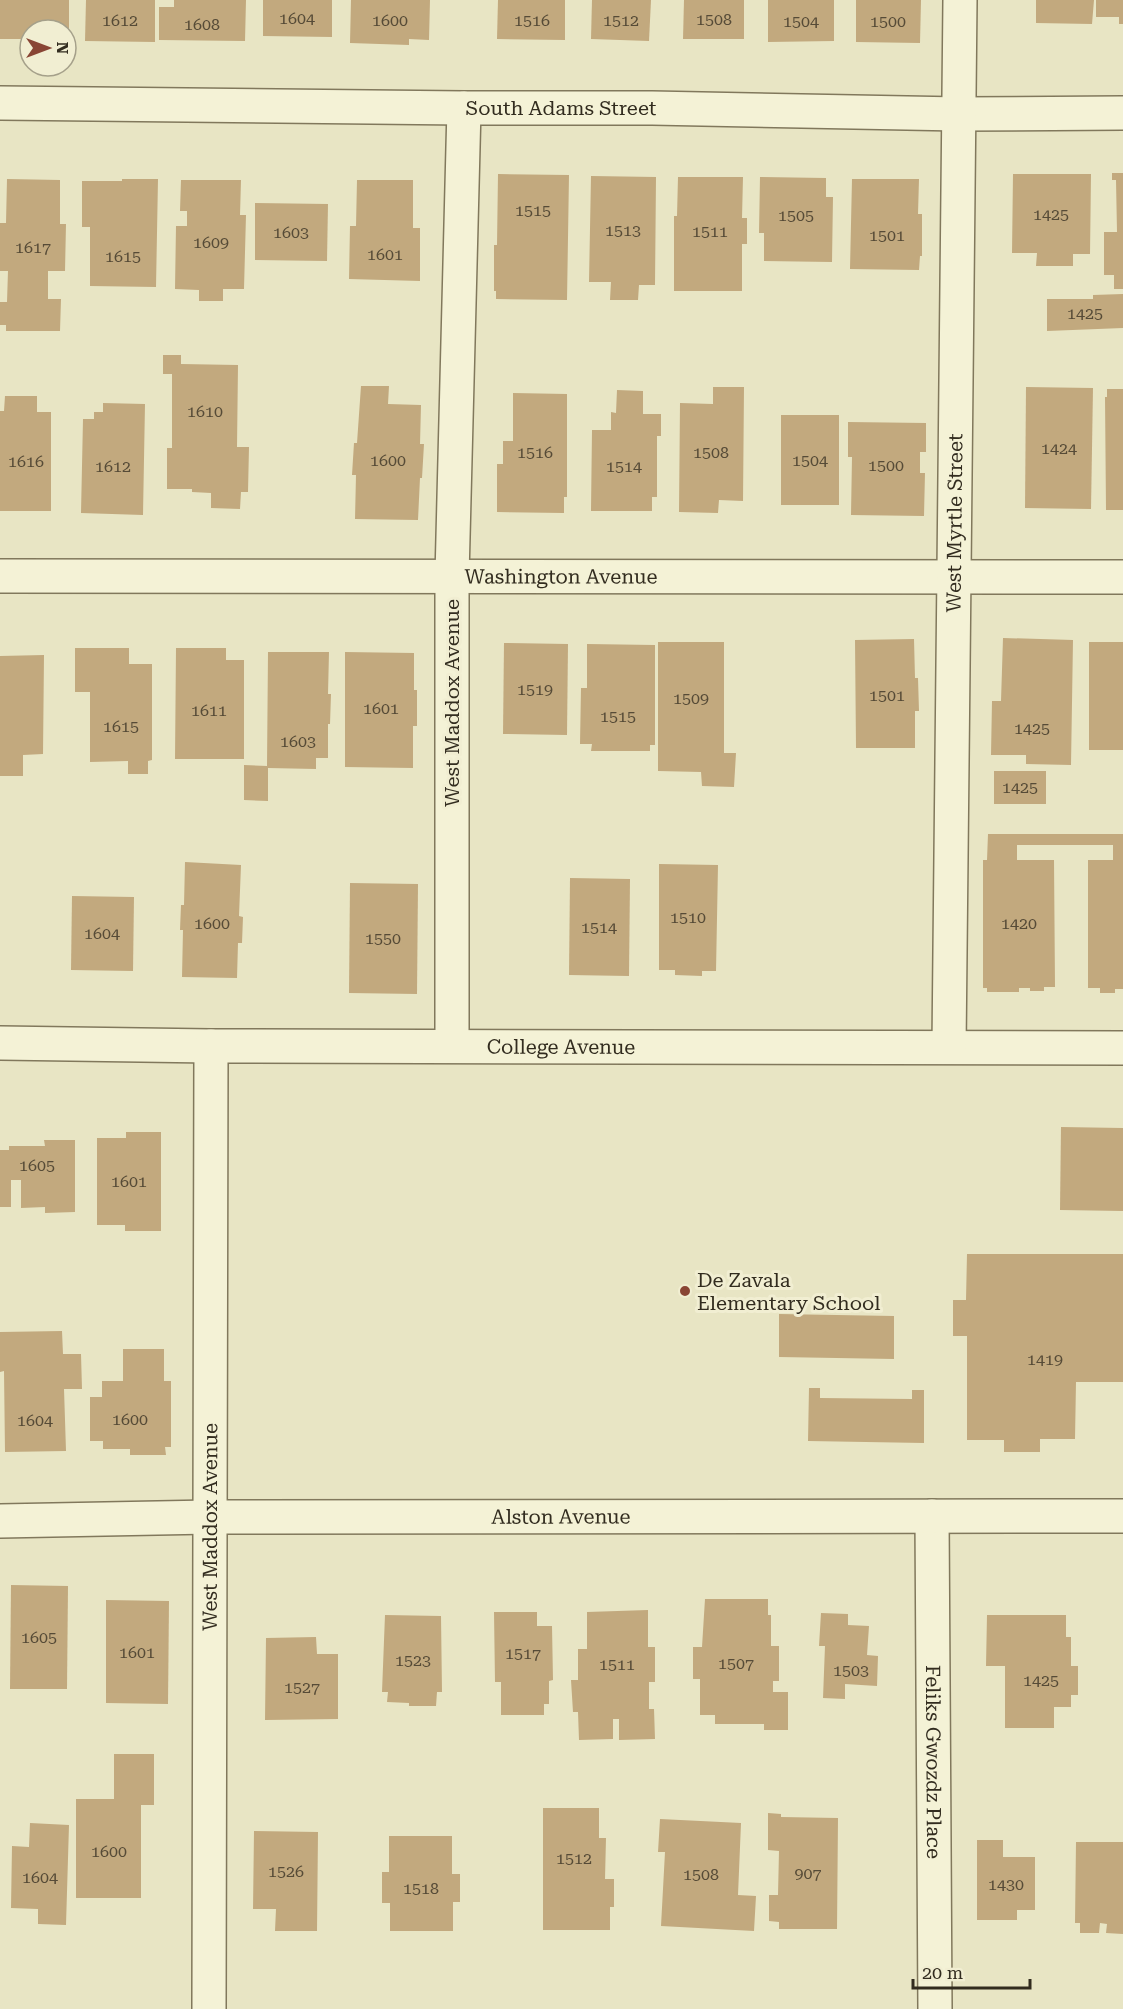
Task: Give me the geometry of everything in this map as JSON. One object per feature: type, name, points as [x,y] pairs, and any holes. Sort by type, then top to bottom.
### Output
[{"type":"street","name":"West Myrtle Street","points":[[950,1047],[960,0]]},
{"type":"street","name":"South Adams Street","points":[[0,103],[652,108],[958,114],[1123,113]]},
{"type":"street","name":"West Maddox Avenue","points":[[452,1046],[452,576],[464,108]]},
{"type":"street","name":"Washington Avenue","points":[[0,576],[1123,577]]},
{"type":"street","name":"College Avenue","points":[[0,1043],[211,1046],[1123,1048]]},
{"type":"street","name":"West Maddox Avenue","points":[[209,2009],[211,1046]]},
{"type":"street","name":"Feliks Gwozdz Place","points":[[932,1516],[935,2009]]},
{"type":"street","name":"Alston Avenue","points":[[0,1521],[210,1517],[1123,1516]]},
{"type":"building","points":[[0,0],[69,0],[69,18],[18,18],[18,39],[0,39]]},
{"type":"building","points":[[86,0],[155,0],[155,42],[85,41]]},
{"type":"building","points":[[174,0],[246,0],[245,41],[159,40],[159,7],[174,7]]},
{"type":"building","points":[[263,0],[332,0],[332,37],[263,36]]},
{"type":"building","points":[[351,0],[430,0],[429,40],[409,39],[409,45],[350,43]]},
{"type":"building","points":[[498,0],[565,0],[565,40],[497,39]]},
{"type":"building","points":[[592,0],[651,0],[649,41],[591,39]]},
{"type":"building","points":[[684,0],[744,0],[744,39],[683,39]]},
{"type":"building","points":[[768,0],[834,0],[834,41],[768,42]]},
{"type":"building","points":[[856,0],[921,0],[920,43],[856,42]]},
{"type":"building","points":[[1036,0],[1094,0],[1092,24],[1036,23]]},
{"type":"building","points":[[1096,0],[1123,0],[1123,24],[1119,24],[1119,17],[1096,17]]},
{"type":"building","points":[[1112,173],[1123,173],[1123,289],[1114,289],[1114,275],[1104,275],[1104,232],[1117,232],[1116,180],[1112,180]]},
{"type":"building","points":[[498,174],[569,175],[567,300],[496,299],[494,245],[497,245]]},
{"type":"building","points":[[1013,174],[1091,174],[1090,254],[1073,254],[1073,266],[1036,266],[1037,253],[1012,253]]},
{"type":"building","points":[[591,176],[656,177],[655,285],[639,285],[638,300],[610,300],[611,282],[589,282]]},
{"type":"building","points":[[678,177],[743,177],[742,218],[747,218],[747,244],[742,244],[742,291],[674,291],[674,216],[677,216]]},
{"type":"building","points":[[760,177],[826,178],[826,197],[833,197],[832,262],[764,261],[764,233],[759,233]]},
{"type":"building","points":[[7,179],[60,180],[60,224],[66,224],[65,271],[48,271],[48,299],[61,299],[60,331],[6,331],[6,325],[0,325],[0,302],[7,302],[8,271],[0,271],[0,223],[6,223]]},
{"type":"building","points":[[122,179],[158,179],[156,287],[90,286],[90,227],[82,227],[82,181],[122,181]]},
{"type":"building","points":[[852,179],[919,179],[918,214],[922,214],[922,256],[920,256],[919,270],[850,269]]},
{"type":"building","points":[[181,180],[241,180],[240,215],[246,215],[244,289],[223,289],[223,301],[199,301],[199,290],[175,289],[176,226],[187,226],[187,211],[180,211]]},
{"type":"building","points":[[357,180],[413,180],[413,228],[420,228],[420,281],[349,279],[350,226],[356,226]]},
{"type":"building","points":[[255,203],[328,204],[327,261],[255,260]]},
{"type":"building","points":[[1123,294],[1123,328],[1047,331],[1047,299],[1093,299],[1093,295]]},
{"type":"building","points":[[163,355],[181,355],[181,364],[238,365],[237,447],[249,447],[248,492],[241,492],[240,509],[211,508],[211,493],[192,492],[192,489],[167,489],[167,448],[172,448],[172,374],[163,374]]},
{"type":"building","points":[[361,386],[389,386],[388,404],[421,405],[420,444],[424,444],[418,520],[355,519],[356,475],[352,475]]},
{"type":"building","points":[[713,387],[744,387],[743,501],[719,500],[718,513],[679,512],[680,403],[713,404]]},
{"type":"building","points":[[1026,387],[1093,388],[1091,509],[1025,508]]},
{"type":"building","points":[[1107,389],[1123,389],[1123,510],[1106,510],[1105,397],[1107,397]]},
{"type":"building","points":[[617,390],[643,391],[643,414],[661,414],[661,436],[657,436],[657,497],[652,497],[652,511],[591,511],[592,430],[611,430],[611,412],[616,413]]},
{"type":"building","points":[[513,393],[567,394],[567,497],[564,497],[564,513],[497,512],[497,464],[503,464],[503,441],[513,441]]},
{"type":"building","points":[[5,396],[37,396],[37,412],[51,412],[51,511],[0,511],[0,411],[4,411]]},
{"type":"building","points":[[103,403],[145,404],[143,515],[81,513],[83,419],[94,419],[94,412],[103,412]]},
{"type":"building","points":[[781,415],[839,415],[839,505],[781,505]]},
{"type":"building","points":[[848,422],[926,423],[926,452],[920,452],[920,473],[925,473],[924,516],[851,515],[852,457],[848,457]]},
{"type":"building","points":[[1003,638],[1073,640],[1071,765],[1026,764],[1026,755],[991,755],[992,701],[1001,701]]},
{"type":"building","points":[[914,639],[919,711],[915,711],[915,748],[856,748],[855,640]]},
{"type":"building","points":[[658,642],[724,642],[724,753],[736,753],[734,787],[702,786],[701,772],[658,771]]},
{"type":"building","points":[[1089,642],[1123,642],[1123,750],[1089,750]]},
{"type":"building","points":[[504,643],[568,644],[567,735],[503,734]]},
{"type":"building","points":[[587,644],[655,645],[655,745],[650,745],[650,751],[591,751],[592,744],[580,744],[581,688],[587,688]]},
{"type":"building","points":[[75,648],[129,648],[129,664],[152,664],[152,760],[148,761],[148,774],[128,774],[128,761],[90,762],[90,692],[75,692]]},
{"type":"building","points":[[176,648],[226,648],[226,660],[244,660],[244,759],[175,759]]},
{"type":"building","points":[[268,652],[329,652],[328,694],[331,694],[328,758],[316,758],[316,769],[268,768],[268,801],[244,800],[244,765],[267,766]]},
{"type":"building","points":[[345,652],[414,653],[417,726],[413,726],[413,768],[345,767]]},
{"type":"building","points":[[44,655],[43,754],[23,755],[23,776],[0,776],[0,656]]},
{"type":"building","points":[[994,771],[1046,771],[1046,804],[994,804]]},
{"type":"building","points":[[988,834],[1123,834],[1123,989],[1115,989],[1115,993],[1100,993],[1100,988],[1088,988],[1088,860],[1113,860],[1113,845],[1017,845],[1017,860],[1054,860],[1055,987],[1044,987],[1044,991],[1019,988],[1019,992],[987,992],[987,988],[983,988],[983,860],[987,860]]},
{"type":"building","points":[[185,862],[241,865],[239,916],[243,917],[242,943],[238,943],[237,978],[182,977],[183,930],[180,930],[181,905],[184,905]]},
{"type":"building","points":[[659,864],[718,865],[716,971],[702,971],[702,976],[675,975],[675,970],[659,970]]},
{"type":"building","points":[[570,878],[630,879],[629,976],[569,975]]},
{"type":"building","points":[[350,883],[418,884],[417,994],[349,993]]},
{"type":"building","points":[[72,896],[134,897],[133,971],[71,970]]},
{"type":"building","points":[[1061,1127],[1123,1128],[1123,1211],[1060,1210]]},
{"type":"building","points":[[126,1132],[161,1132],[161,1231],[125,1231],[125,1225],[97,1225],[97,1138],[126,1138]]},
{"type":"building","points":[[44,1140],[75,1140],[75,1212],[45,1213],[45,1207],[21,1208],[21,1180],[11,1180],[11,1207],[0,1207],[0,1150],[9,1150],[9,1146],[45,1146]]},
{"type":"building","points":[[967,1254],[1123,1254],[1123,1382],[1076,1382],[1075,1439],[1040,1439],[1040,1452],[1004,1452],[1004,1440],[967,1440],[967,1336],[953,1336],[953,1300],[966,1300]]},
{"type":"building","points":[[779,1314],[894,1316],[894,1359],[779,1357]]},
{"type":"building","points":[[62,1331],[63,1354],[81,1354],[82,1389],[64,1389],[66,1451],[5,1452],[4,1371],[0,1372],[0,1332]]},
{"type":"building","points":[[123,1349],[164,1349],[164,1381],[171,1381],[171,1447],[165,1447],[166,1455],[130,1455],[130,1449],[103,1449],[103,1441],[90,1441],[90,1397],[102,1397],[102,1381],[123,1381]]},
{"type":"building","points":[[809,1388],[820,1388],[820,1398],[912,1399],[912,1390],[924,1390],[924,1443],[808,1441]]},
{"type":"building","points":[[11,1585],[68,1586],[67,1689],[10,1689]]},
{"type":"building","points":[[705,1599],[768,1599],[768,1615],[771,1615],[771,1646],[779,1646],[779,1681],[773,1681],[773,1692],[788,1692],[788,1730],[764,1730],[764,1724],[715,1724],[715,1715],[700,1715],[700,1679],[693,1679],[693,1647],[702,1647]]},
{"type":"building","points":[[106,1600],[169,1601],[168,1704],[106,1703]]},
{"type":"building","points":[[648,1610],[648,1647],[655,1647],[655,1682],[649,1682],[649,1709],[654,1709],[655,1739],[619,1740],[619,1719],[613,1719],[613,1739],[579,1740],[578,1712],[573,1712],[571,1680],[578,1680],[578,1649],[587,1649],[587,1612]]},
{"type":"building","points":[[494,1612],[537,1612],[537,1626],[552,1626],[553,1680],[549,1681],[549,1704],[544,1704],[544,1715],[501,1715],[501,1682],[495,1682]]},
{"type":"building","points":[[821,1613],[848,1614],[848,1625],[869,1626],[867,1655],[878,1656],[877,1686],[845,1684],[845,1699],[823,1698],[825,1646],[819,1646]]},
{"type":"building","points":[[385,1615],[441,1616],[442,1692],[437,1692],[436,1706],[409,1706],[409,1703],[387,1702],[388,1692],[382,1692]]},
{"type":"building","points":[[987,1615],[1066,1615],[1066,1637],[1071,1637],[1071,1666],[1078,1666],[1078,1695],[1071,1695],[1071,1707],[1054,1707],[1054,1728],[1005,1728],[1005,1666],[986,1666]]},
{"type":"building","points":[[316,1637],[317,1654],[338,1654],[338,1719],[265,1720],[266,1638]]},
{"type":"building","points":[[114,1754],[154,1754],[154,1805],[141,1805],[141,1898],[76,1898],[76,1799],[114,1799]]},
{"type":"building","points":[[543,1808],[599,1808],[599,1838],[606,1838],[605,1879],[614,1879],[614,1907],[610,1907],[610,1930],[543,1930]]},
{"type":"building","points":[[768,1813],[781,1814],[781,1817],[838,1818],[837,1929],[779,1929],[779,1922],[769,1921],[769,1895],[778,1895],[779,1851],[768,1850]]},
{"type":"building","points":[[660,1819],[741,1823],[738,1895],[756,1896],[754,1931],[661,1926],[665,1852],[658,1852]]},
{"type":"building","points":[[30,1823],[69,1825],[66,1925],[38,1924],[38,1909],[11,1908],[12,1846],[29,1847]]},
{"type":"building","points":[[254,1831],[318,1832],[317,1931],[275,1931],[276,1909],[253,1909]]},
{"type":"building","points":[[389,1836],[452,1836],[452,1874],[460,1874],[460,1902],[453,1902],[453,1931],[390,1931],[390,1903],[382,1903],[382,1872],[389,1872]]},
{"type":"building","points":[[977,1840],[1003,1840],[1003,1857],[1035,1857],[1035,1910],[1017,1910],[1017,1920],[977,1920]]},
{"type":"building","points":[[1076,1842],[1123,1842],[1123,1934],[1106,1933],[1107,1924],[1100,1923],[1099,1933],[1080,1933],[1080,1923],[1075,1923]]},
{"type":"place","name":"De Zavala Elementary School","points":[[685,1291]]}]
